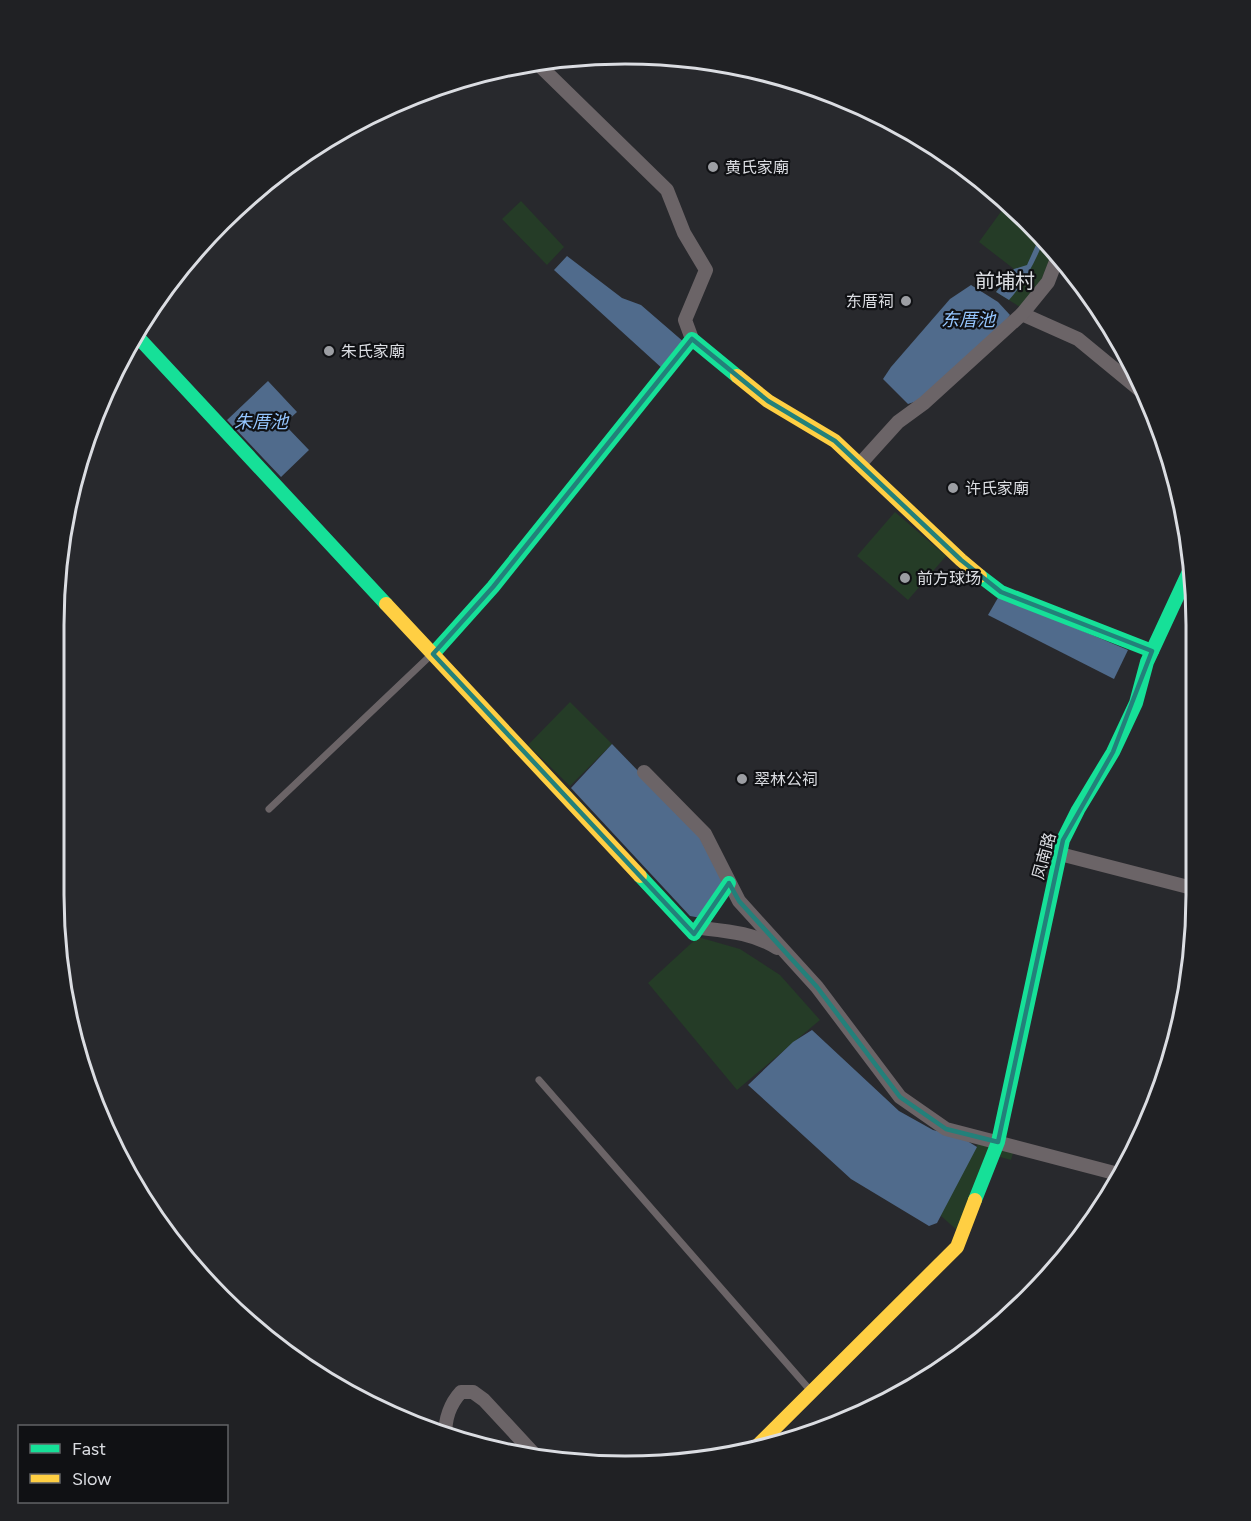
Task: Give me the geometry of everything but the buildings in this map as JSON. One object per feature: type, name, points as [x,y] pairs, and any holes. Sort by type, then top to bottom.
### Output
[{"type":"street","points":[[544,70],[667,190],[684,234],[706,270],[685,320],[692,339],[768,401],[836,441],[961,560],[1001,592],[1152,651]]},
{"type":"street","points":[[860,464],[898,422],[924,403],[1022,314],[1048,282],[1055,265]]},
{"type":"street","points":[[1022,314],[1078,339],[1132,383]]},
{"type":"street","points":[[433,654],[493,587],[692,339]]},
{"type":"street","points":[[142,342],[694,934],[729,883]]},
{"type":"street","name":"凤南路","points":[[765,1439],[957,1247],[998,1142],[1063,840],[1113,752],[1136,703],[1147,662],[1184,581]]},
{"type":"street","points":[[644,772],[705,834],[739,901],[817,987],[900,1097],[946,1130],[1113,1173]]},
{"type":"street","points":[[1060,854],[1186,886]]},
{"type":"street","points":[[701,928],[738,932],[766,941],[789,956]]},
{"type":"street","points":[[445,1427],[451,1404],[461,1392],[472,1392],[484,1400],[530,1448]]},
{"type":"lane","points":[[269,808],[433,654]]},
{"type":"lane","points":[[538,1080],[812,1392]]},
{"type":"highlighted area","points":[[692,339],[768,401],[835,441],[961,560],[1001,592],[1152,651],[1113,752],[1063,840],[998,1142],[946,1129],[900,1097],[817,987],[739,901],[729,883],[694,934],[433,654],[493,587]]},
{"type":"green space","points":[[521,201],[564,247],[547,265],[502,219]]},
{"type":"green space","points":[[1002,210],[1050,259],[1041,281],[1023,309],[996,292],[1014,269],[979,242]]},
{"type":"green space","name":"前方球场","points":[[895,512],[946,556],[908,600],[857,556]]},
{"type":"green space","points":[[570,702],[612,744],[570,786],[528,745]]},
{"type":"green space","points":[[698,937],[740,949],[780,975],[820,1020],[737,1090],[648,983]]},
{"type":"green space","points":[[980,1140],[1015,1146],[1011,1160],[986,1153],[958,1231],[940,1215]]},
{"type":"water","points":[[1036,244],[1041,249],[1015,293],[1009,300],[996,292],[1014,269],[1027,265]]},
{"type":"water","points":[[567,256],[622,298],[641,305],[685,343],[664,370],[554,270]]},
{"type":"water","name":"东厝池","points":[[971,285],[998,302],[1010,315],[917,401],[908,404],[883,379],[950,299]]},
{"type":"water","name":"朱厝池","points":[[268,381],[297,412],[284,424],[309,450],[281,477],[227,420]]},
{"type":"water","points":[[999,596],[1128,650],[1114,679],[988,615]]},
{"type":"water","points":[[612,744],[702,837],[724,881],[701,918],[690,916],[571,788]]},
{"type":"water","points":[[812,1030],[899,1111],[933,1130],[961,1137],[977,1147],[937,1223],[929,1226],[851,1179],[748,1085],[793,1042]]},
{"type":"traffic: fast","points":[[433,654],[493,587],[692,339],[737,376]]},
{"type":"traffic: fast","points":[[142,342],[386,604]]},
{"type":"traffic: fast","points":[[980,576],[1001,592],[1152,651]]},
{"type":"traffic: fast","points":[[975,1200],[998,1142],[1063,840],[1113,752],[1136,703],[1147,662],[1184,581]]},
{"type":"traffic: fast","points":[[640,876],[694,934],[729,883]]},
{"type":"traffic: slow","points":[[737,376],[768,401],[835,441],[980,576]]},
{"type":"traffic: slow","points":[[386,604],[640,876]]},
{"type":"traffic: slow","points":[[764,1439],[957,1247],[975,1200]]},
{"type":"place","name":"黄氏家廟","points":[[713,167]]},
{"type":"place","name":"东厝祠","points":[[906,301]]},
{"type":"place","name":"朱氏家廟","points":[[329,351]]},
{"type":"place","name":"许氏家廟","points":[[953,488]]},
{"type":"place","name":"前方球场","points":[[905,578]]},
{"type":"place","name":"翠林公祠","points":[[742,779]]},
{"type":"district","name":"前埔村","points":[[1005,281]]}]
